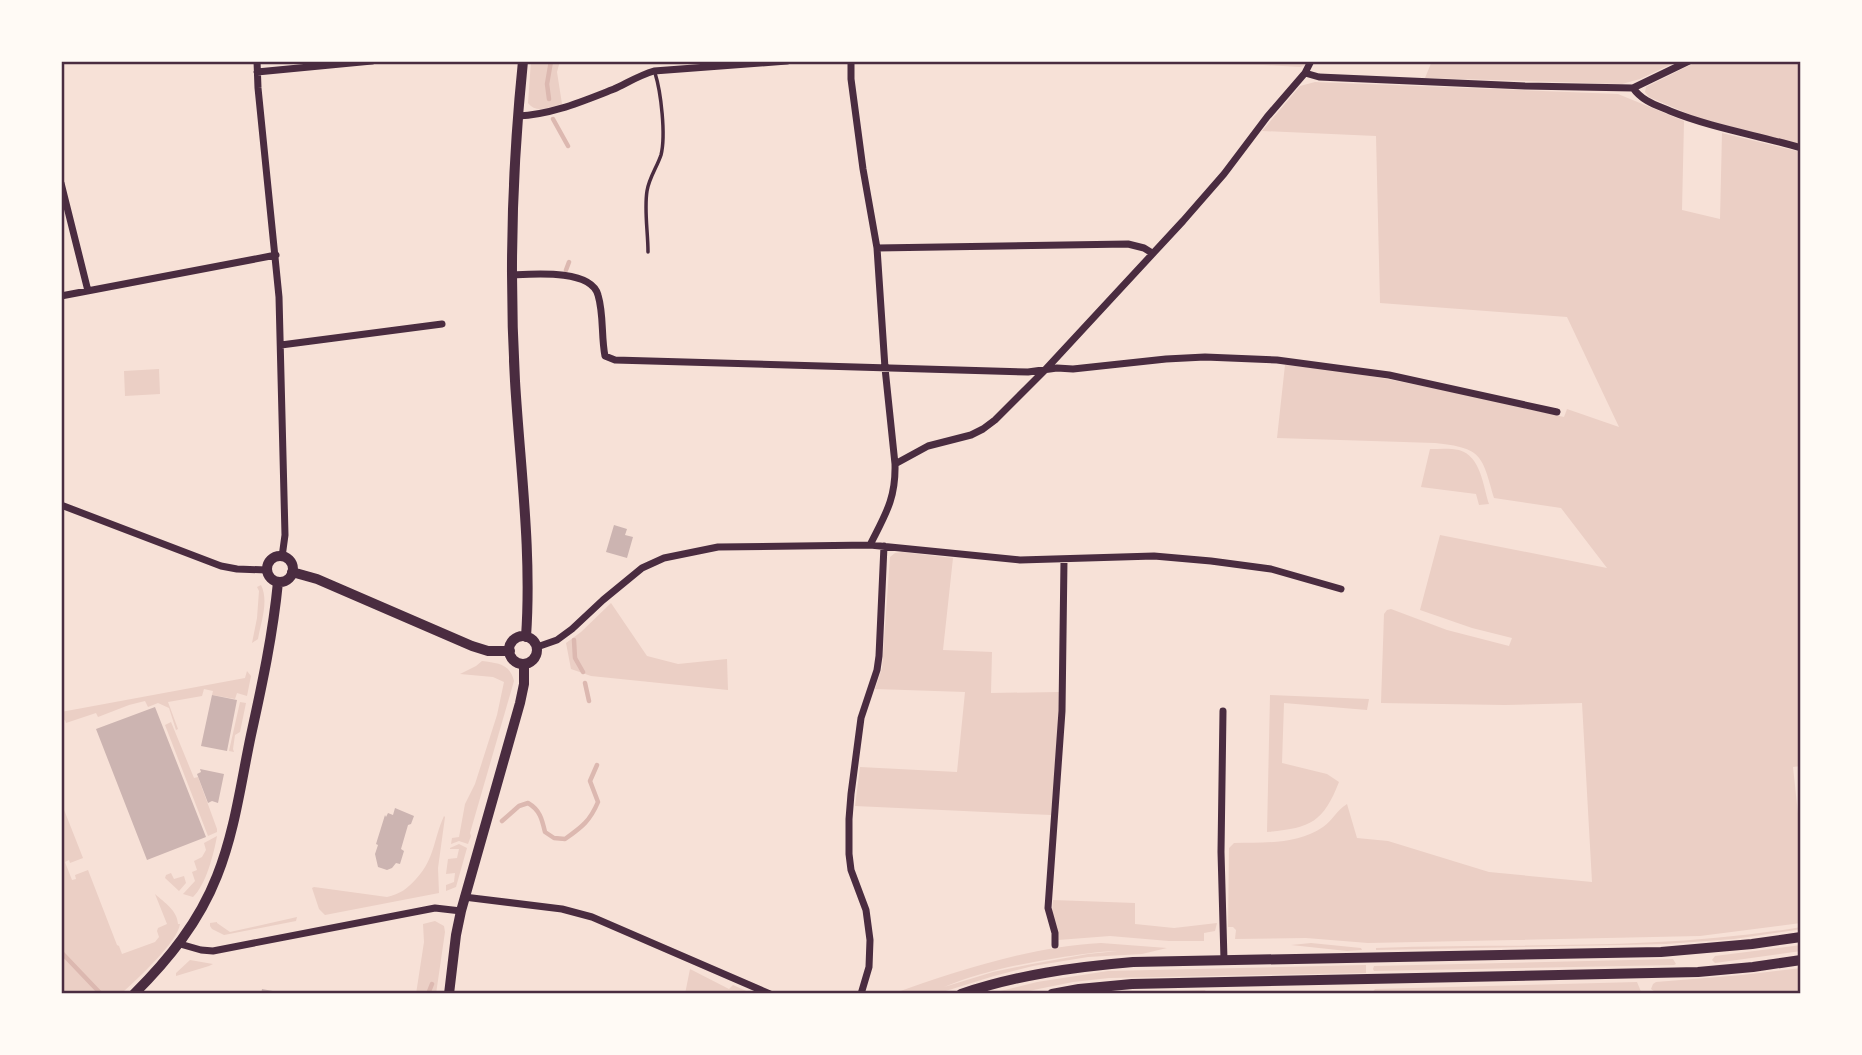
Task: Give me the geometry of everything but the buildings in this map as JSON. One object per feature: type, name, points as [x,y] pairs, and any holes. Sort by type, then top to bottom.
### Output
[{"type":"main road","points":[[961,994],[1026,976],[1133,962],[1650,952],[1801,937]]},
{"type":"main road","points":[[1052,994],[1132,984],[1698,972],[1801,960]]},
{"type":"street","points":[[257,61],[279,297],[285,535],[282,557]]},
{"type":"street","points":[[257,72],[372,61]]},
{"type":"street","points":[[523,61],[513,183],[512,275],[515,380],[528,574],[526,637]]},
{"type":"street","points":[[518,116],[552,111],[654,71],[788,61]]},
{"type":"street","points":[[850,61],[863,169],[877,248],[896,483],[870,545]]},
{"type":"street","points":[[895,464],[928,446],[971,435],[995,420],[1045,370],[1208,193],[1311,61]]},
{"type":"street","points":[[1304,73],[1333,78],[1633,89],[1689,61]]},
{"type":"street","points":[[1633,89],[1638,96],[1650,103],[1696,121],[1801,148]]},
{"type":"street","points":[[61,183],[88,291]]},
{"type":"street","points":[[877,248],[1128,244],[1152,253]]},
{"type":"street","points":[[61,296],[275,255]]},
{"type":"street","points":[[512,275],[561,275],[596,288],[605,356],[615,360],[1028,372],[1192,358],[1277,360],[1389,375],[1557,412]]},
{"type":"street","points":[[281,345],[442,324]]},
{"type":"street","points":[[61,505],[221,566],[267,570]]},
{"type":"street","points":[[537,647],[563,635],[642,568],[664,558],[718,547],[870,545],[1020,560],[1154,556],[1271,569],[1341,589]]},
{"type":"street","points":[[861,994],[870,967],[870,940],[866,910],[851,870],[850,794],[861,718],[879,656],[884,546]]},
{"type":"street","points":[[282,557],[290,562],[292,572],[287,580],[278,582],[271,579],[267,570],[271,560],[282,557]]},
{"type":"street","points":[[1055,945],[1055,933],[1048,908],[1062,711],[1064,559]]},
{"type":"street","points":[[292,572],[317,579],[472,646],[488,651],[510,651]]},
{"type":"street","points":[[134,994],[180,944],[209,894],[224,858],[260,691],[278,582]]},
{"type":"street","points":[[520,637],[533,640],[537,647],[534,659],[524,664],[515,662],[510,651],[510,645],[520,637]]},
{"type":"street","points":[[449,994],[464,897],[520,703],[524,664]]},
{"type":"street","points":[[1223,711],[1221,852],[1224,960]]},
{"type":"street","points":[[464,897],[562,909],[592,917],[770,994]]},
{"type":"street","points":[[180,944],[213,951],[435,908],[461,911]]},
{"type":"lane","points":[[648,252],[646,195],[659,161],[663,141],[659,87],[654,71]]},
{"type":"shaded area","points":[[531,61],[560,61],[557,72],[562,104],[539,109],[528,103]]},
{"type":"shaded area","points":[[1020,61],[1307,61],[1300,67]]},
{"type":"shaded area","points":[[1432,61],[1678,61],[1640,79],[1622,84],[1425,78]]},
{"type":"shaded area","points":[[1698,61],[1801,61],[1801,145],[1698,118],[1649,97],[1645,92],[1646,87]]},
{"type":"shaded area","points":[[1315,82],[1618,94],[1684,121],[1682,210],[1720,219],[1722,133],[1801,152],[1801,766],[1793,767],[1801,842],[1801,923],[1700,936],[1368,943],[1306,938],[1235,939],[1236,930],[1228,927],[1229,848],[1234,843],[1291,840],[1313,833],[1347,804],[1357,838],[1388,841],[1489,872],[1592,882],[1582,703],[1381,703],[1384,614],[1391,609],[1447,630],[1509,646],[1512,638],[1420,610],[1440,535],[1607,568],[1561,508],[1494,498],[1482,463],[1471,451],[1435,443],[1277,438],[1285,365],[1391,380],[1564,417],[1567,409],[1619,427],[1567,317],[1380,303],[1376,136],[1262,131],[1300,86]]},
{"type":"shaded area","points":[[159,369],[160,394],[125,396],[124,371]]},
{"type":"shaded area","points":[[1430,449],[1459,450],[1472,458],[1480,472],[1489,504],[1479,505],[1476,494],[1421,487]]},
{"type":"shaded area","points":[[902,552],[953,558],[943,650],[992,652],[991,693],[1059,692],[1051,815],[855,806],[860,767],[957,772],[965,692],[875,689],[882,668],[890,557]]},
{"type":"shaded area","points":[[261,585],[264,612],[258,639],[252,643],[257,618],[257,587]]},
{"type":"shaded area","points":[[611,603],[647,656],[678,664],[727,659],[728,690],[591,676],[571,669],[566,643]]},
{"type":"shaded area","points":[[482,661],[506,668],[514,681],[468,844],[459,841],[451,844],[452,838],[459,837],[465,804],[475,784],[497,715],[504,682],[493,677],[460,674]]},
{"type":"shaded area","points":[[247,671],[251,676],[247,696],[237,693],[235,699],[212,695],[213,691],[204,689],[202,696],[168,702],[178,729],[176,730],[169,708],[158,703],[148,707],[145,701],[98,717],[96,713],[66,723],[65,720],[61,721],[61,712],[245,678]]},
{"type":"shaded area","points":[[1270,695],[1369,699],[1367,710],[1284,703],[1282,763],[1327,774],[1339,782],[1327,807],[1313,821],[1294,828],[1267,832]]},
{"type":"shaded area","points":[[240,702],[246,703],[240,732],[235,735],[234,752],[229,751]]},
{"type":"shaded area","points":[[171,722],[194,778],[198,777],[217,829],[217,832],[208,836],[165,725]]},
{"type":"shaded area","points":[[61,802],[83,858],[65,862],[72,880],[76,879],[75,875],[88,870],[122,954],[155,942],[159,937],[158,928],[167,924],[155,894],[173,911],[180,924],[172,941],[121,994],[61,993]]},
{"type":"shaded area","points":[[444,816],[438,868],[439,893],[325,915],[319,909],[312,888],[314,887],[387,897],[406,888],[427,864]]},
{"type":"shaded area","points":[[217,836],[212,860],[198,892],[193,897],[183,894],[195,881],[192,872],[197,870],[194,861],[202,857],[206,850],[204,843]]},
{"type":"shaded area","points":[[459,844],[467,848],[456,887],[446,891],[446,885],[454,882],[455,873],[446,874],[448,859],[457,858],[459,849],[450,848]]},
{"type":"shaded area","points":[[171,873],[174,879],[184,876],[186,883],[179,891],[165,878]]},
{"type":"shaded area","points":[[1053,900],[1135,903],[1135,924],[1174,928],[1217,923],[1215,931],[1204,933],[1204,941],[1110,936],[1058,940],[1052,912]]},
{"type":"shaded area","points":[[297,917],[296,921],[224,935],[210,926],[210,923],[217,922],[230,932]]},
{"type":"shaded area","points":[[435,921],[444,926],[445,932],[436,994],[416,994],[424,942],[423,924]]},
{"type":"shaded area","points":[[1801,927],[1734,939],[1666,944],[1376,950],[1642,943],[1748,935]]},
{"type":"shaded area","points":[[1101,943],[1167,948],[1142,954],[1088,957],[1033,966],[936,994],[892,994],[995,961],[1074,945]],"holes":[[[1118,951],[993,972],[944,987],[972,977],[1014,966],[1080,954]]]},
{"type":"shaded area","points":[[1311,943],[1361,948],[1362,950],[1291,945]]},
{"type":"shaded area","points":[[1801,945],[1801,951],[1715,963],[1712,960],[1715,956]]},
{"type":"shaded area","points":[[1673,959],[1676,964],[1674,965],[1373,969],[1374,966]]},
{"type":"shaded area","points":[[190,960],[213,964],[176,976]]},
{"type":"shaded area","points":[[1366,965],[1366,973],[1109,978],[1014,994],[988,994],[1037,982],[1108,971]]},
{"type":"shaded area","points":[[1801,968],[1801,994],[1658,994],[1651,989],[1656,982]]},
{"type":"shaded area","points":[[690,969],[729,989],[733,985],[753,994],[685,994]]},
{"type":"shaded area","points":[[1637,982],[1642,994],[1371,994],[1375,989]]},
{"type":"shaded area","points":[[1205,990],[1213,994],[1103,994]]},
{"type":"waterway","points":[[549,99],[547,84],[551,61]]},
{"type":"waterway","points":[[553,119],[568,146]]},
{"type":"waterway","points":[[566,270],[569,262]]},
{"type":"waterway","points":[[574,640],[575,658],[583,672]]},
{"type":"waterway","points":[[585,683],[589,701]]},
{"type":"waterway","points":[[502,821],[519,806],[528,803],[540,815],[545,832],[554,838],[565,839],[585,823],[598,802],[590,781],[597,765]]},
{"type":"waterway","points":[[61,952],[101,994]]},
{"type":"waterway","points":[[428,994],[432,984]]}]
